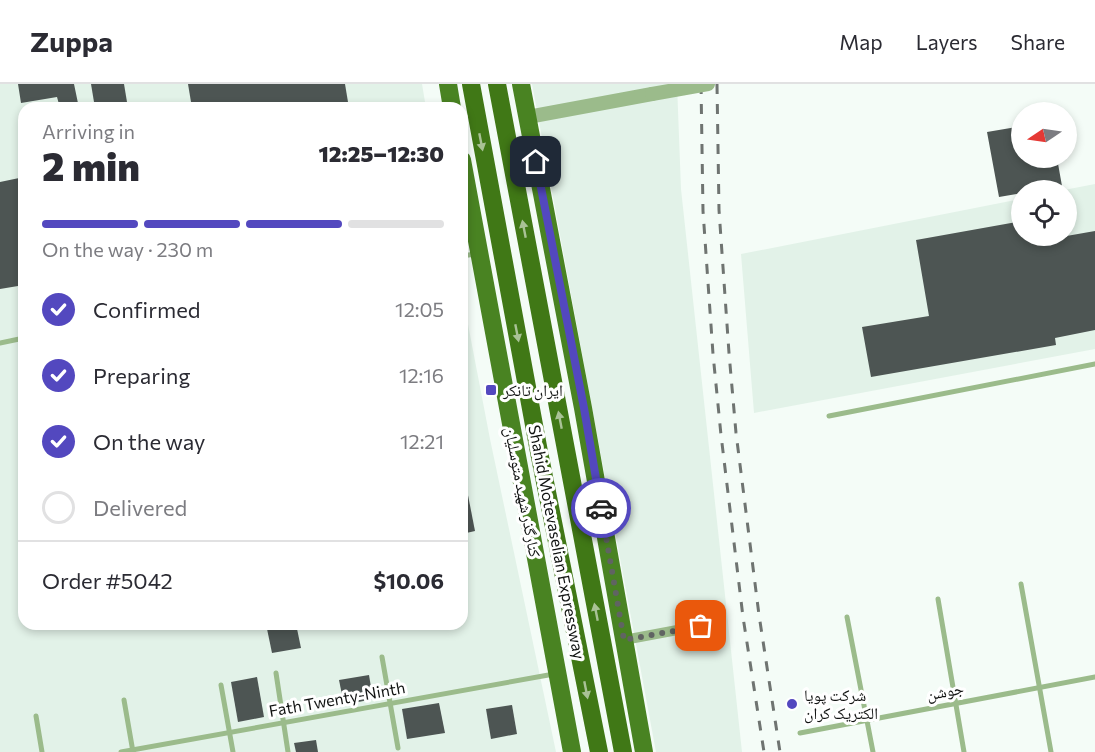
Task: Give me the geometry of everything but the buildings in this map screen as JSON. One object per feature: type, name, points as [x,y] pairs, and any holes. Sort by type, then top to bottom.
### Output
[{"type":"highway","name":"Shahid Motevaselian Expressway","points":[[471,84],[539,452],[599,752]]},
{"type":"highway","name":"Shahid Motevaselian Expressway","points":[[497,84],[622,752]]},
{"type":"main road","points":[[448,84],[451,102]]},
{"type":"main road","points":[[521,84],[584,408],[644,752]]},
{"type":"main road","name":"کنارگذر شهید متوسلیان","points":[[468,223],[471,254],[572,752]]},
{"type":"street","points":[[528,117],[708,84]]},
{"type":"street","points":[[624,640],[720,622]]},
{"type":"lane","points":[[0,343],[18,339]]},
{"type":"lane","points":[[829,416],[1095,364]]},
{"type":"lane","points":[[1021,584],[1051,752]]},
{"type":"lane","points":[[938,599],[964,752]]},
{"type":"lane","points":[[847,617],[873,752]]},
{"type":"lane","points":[[382,657],[398,748]]},
{"type":"lane","points":[[276,673],[288,752]]},
{"type":"lane","name":"Fath Twenty-Ninth","points":[[121,752],[557,673]]},
{"type":"lane","name":"جوشن","points":[[800,733],[1095,678]]},
{"type":"lane","points":[[221,685],[233,752]]},
{"type":"lane","points":[[124,700],[132,751]]},
{"type":"lane","points":[[36,716],[42,752]]},
{"type":"shaded area","points":[[0,84],[422,84],[425,102],[18,102],[18,630],[468,630],[468,324],[556,752],[0,752]]},
{"type":"shaded area","points":[[532,84],[677,84],[681,189],[742,752],[656,752]]},
{"type":"shaded area","points":[[1095,184],[1095,349],[754,413],[741,254],[1011,201],[1011,246],[1077,246],[1077,187]]},
{"type":"railway","points":[[701,84],[703,211],[713,354],[743,617],[764,752]]},
{"type":"railway","points":[[717,84],[719,210],[736,433],[759,615],[780,752]]},
{"type":"way so far","points":[[601,508],[624,640],[701,626]]},
{"type":"place","name":"ایران تانکر","points":[[491,390]]},
{"type":"place","name":"شرکت پویا الکتریک کران","points":[[792,704]]},
{"type":"route","points":[[536,162],[601,508]]}]
